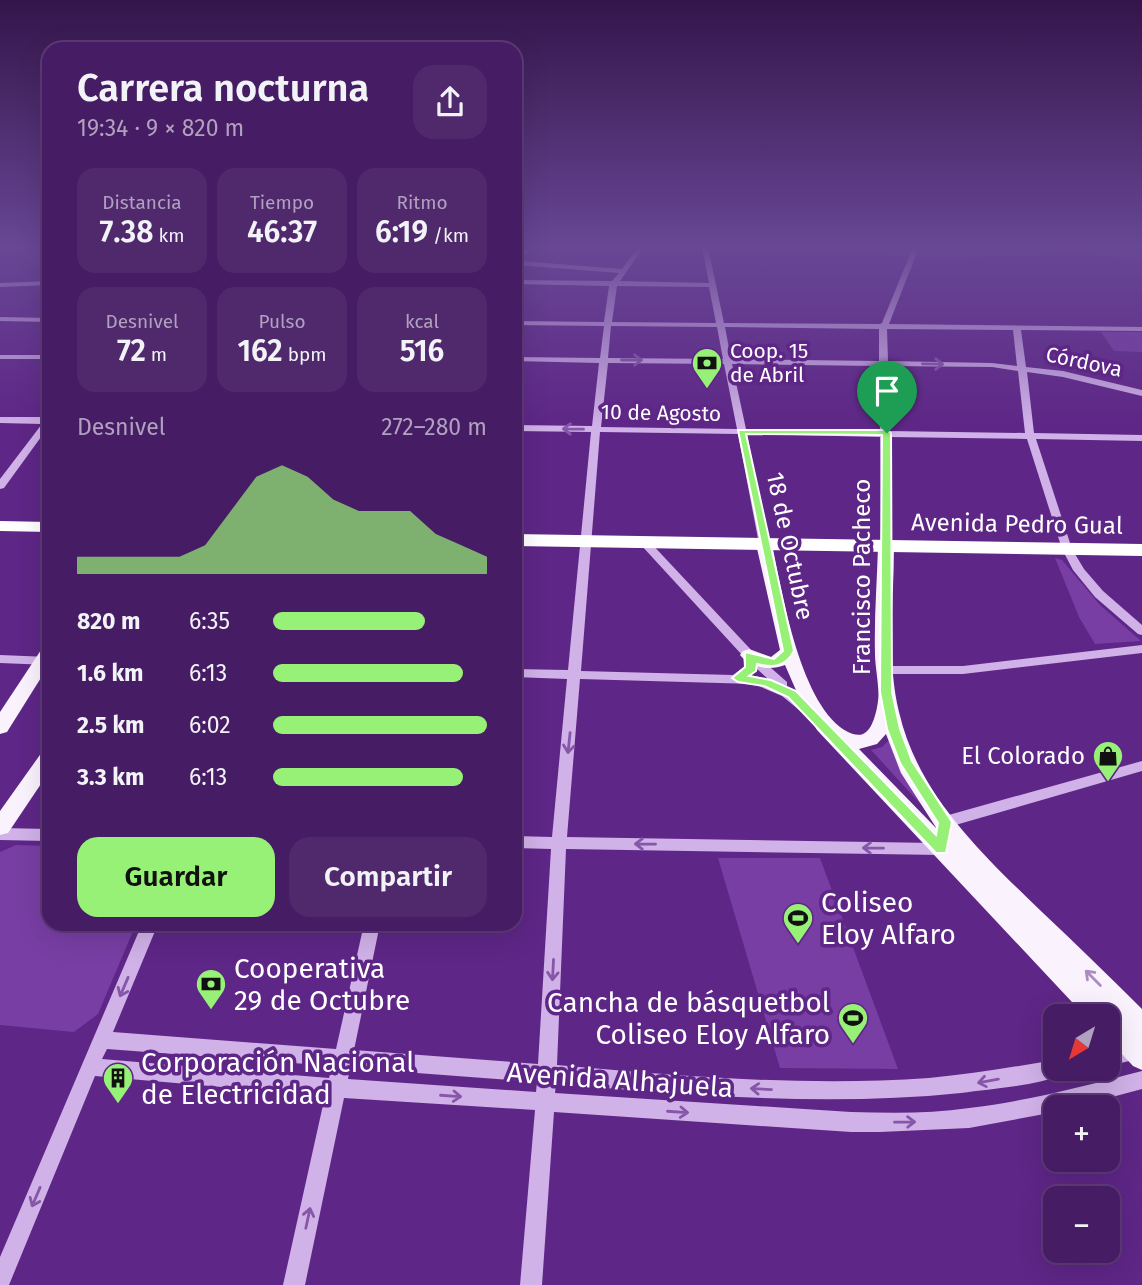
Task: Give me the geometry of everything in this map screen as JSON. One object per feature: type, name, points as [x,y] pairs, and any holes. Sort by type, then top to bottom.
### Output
[{"type":"highway","points":[[0,526],[42,527]]},
{"type":"highway","name":"Avenida Pedro Gual","points":[[522,540],[1142,550]]},
{"type":"main road","name":"18 de Octubre","points":[[764,544],[788,651],[803,691],[824,725],[953,848]]},
{"type":"main road","name":"Francisco Pacheco","points":[[886,547],[886,692]]},
{"type":"main road","points":[[749,655],[761,662],[775,663],[785,658],[788,651]]},
{"type":"main road","points":[[0,727],[42,664]]},
{"type":"main road","points":[[824,725],[849,740],[865,742],[873,739],[883,721],[886,692]]},
{"type":"main road","points":[[886,692],[894,729],[906,763],[945,822],[953,848],[1091,1004]]},
{"type":"main road","points":[[0,827],[42,767]]},
{"type":"main road","points":[[953,848],[1142,1026]]},
{"type":"main road","points":[[1120,1033],[1140,1052]]},
{"type":"street","points":[[531,1285],[547,1074],[559,843],[576,675],[584,541],[610,307]]},
{"type":"street","name":"18 de Octubre","points":[[715,307],[764,544]]},
{"type":"street","name":"Francisco Pacheco","points":[[886,547],[884,325],[892,307]]},
{"type":"street","points":[[0,319],[42,320]]},
{"type":"street","points":[[522,323],[1142,329]]},
{"type":"street","points":[[1017,328],[1030,435],[1066,549],[1099,594],[1142,631]]},
{"type":"street","points":[[0,357],[42,357]]},
{"type":"street","name":"Córdova","points":[[522,359],[885,363],[1023,368],[1142,393]]},
{"type":"street","points":[[0,420],[42,421]]},
{"type":"street","name":"10 de Agosto","points":[[522,428],[1142,438]]},
{"type":"street","points":[[0,486],[42,430]]},
{"type":"street","points":[[645,542],[749,655],[824,725]]},
{"type":"street","points":[[886,670],[964,670],[1142,649]]},
{"type":"street","points":[[738,678],[751,668],[749,655]]},
{"type":"street","points":[[0,659],[42,657]]},
{"type":"street","points":[[522,673],[738,678],[767,683],[792,694]]},
{"type":"street","points":[[945,822],[1142,766]]},
{"type":"street","points":[[0,834],[42,835]]},
{"type":"street","points":[[522,842],[953,848]]},
{"type":"street","points":[[0,1283],[147,931]]},
{"type":"street","points":[[294,1285],[370,931]]},
{"type":"street","name":"Avenida Alhajuela","points":[[102,1040],[792,1090],[859,1092],[972,1084],[1043,1071]]},
{"type":"street","points":[[1120,1055],[1140,1052]]},
{"type":"street","name":"Avenida Alhajuela","points":[[90,1067],[337,1088],[773,1119],[912,1123],[969,1118],[1018,1109],[1142,1080]]},
{"type":"shaded area","points":[[1101,332],[1142,332],[1142,352],[1114,351]]},
{"type":"shaded area","points":[[1055,558],[1062,560],[1100,605],[1141,641],[1095,644],[1079,617]]},
{"type":"shaded area","points":[[889,740],[926,810],[871,750],[882,747]]},
{"type":"shaded area","points":[[16,845],[42,846],[42,931],[133,931],[98,1014],[74,1032],[0,1025],[0,852]]},
{"type":"shaded area","name":"Coliseo Eloy Alfaro","points":[[718,858],[820,858],[898,1069],[780,1068]]},
{"type":"place","name":"Coop. 15 de Abril","points":[[707,390]]},
{"type":"place","name":"El Colorado","points":[[1108,783]]},
{"type":"place","name":"Coliseo Eloy Alfaro","points":[[798,945]]},
{"type":"place","name":"Cooperativa 29 de Octubre","points":[[211,1011]]},
{"type":"place","name":"Cancha de básquetbol Coliseo Eloy Alfaro","points":[[853,1045]]},
{"type":"place","name":"Corporación Nacional de Electricidad","points":[[118,1105]]},
{"type":"route","points":[[741,431],[887,433],[886,692],[894,729],[906,763],[945,822],[941,849],[792,694],[767,683],[738,678],[747,674],[751,668],[749,655],[761,662],[775,663],[785,658],[788,651],[741,431]]}]
